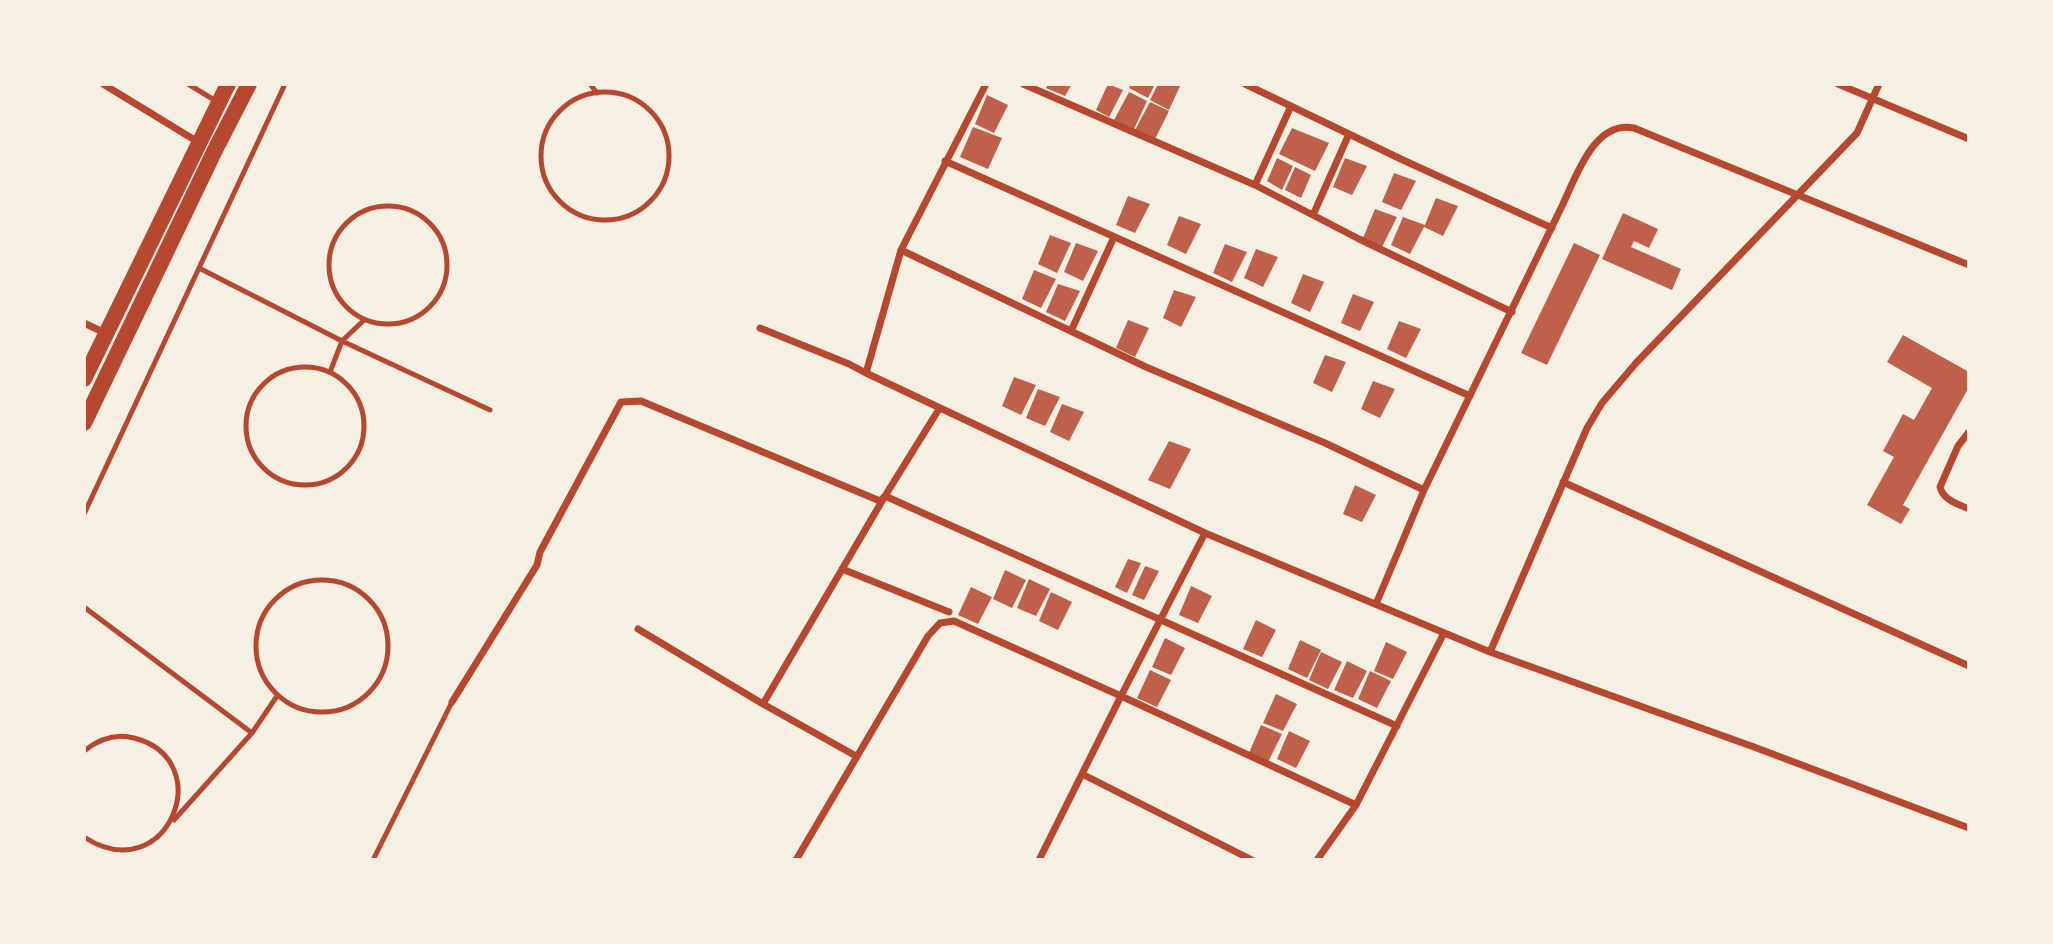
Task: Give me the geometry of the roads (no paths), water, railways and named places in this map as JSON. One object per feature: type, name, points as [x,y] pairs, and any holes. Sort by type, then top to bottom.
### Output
[{"type":"highway","points":[[84,379],[228,84]]},
{"type":"highway","points":[[84,423],[249,84]]},
{"type":"street","points":[[103,84],[198,142]]},
{"type":"street","points":[[866,373],[901,250],[986,84]]},
{"type":"street","points":[[1023,84],[1255,185],[1511,312]]},
{"type":"street","points":[[1245,84],[1552,228]]},
{"type":"street","points":[[1838,84],[1969,139]]},
{"type":"street","points":[[1490,652],[1587,428],[1602,403],[1636,363],[1857,133],[1879,84]]},
{"type":"street","points":[[1255,185],[1291,106]]},
{"type":"street","points":[[1376,604],[1424,490],[1552,228],[1604,133],[1624,126],[1969,265]]},
{"type":"street","points":[[1313,215],[1349,134]]},
{"type":"street","points":[[945,161],[1470,396]]},
{"type":"street","points":[[1071,331],[1114,237]]},
{"type":"street","points":[[901,250],[1146,367],[1325,443],[1424,490]]},
{"type":"street","points":[[84,323],[106,333]]},
{"type":"street","points":[[760,328],[849,364],[1205,533],[1444,633],[1969,828]]},
{"type":"street","points":[[452,702],[537,565],[540,552],[621,402],[641,401],[880,501],[885,496]]},
{"type":"street","points":[[763,704],[939,409]]},
{"type":"street","points":[[1969,432],[1958,446],[1940,487],[1942,494],[1948,499],[1969,509]]},
{"type":"street","points":[[1563,482],[1969,666]]},
{"type":"street","points":[[885,496],[1397,726]]},
{"type":"street","points":[[1040,860],[1205,533]]},
{"type":"street","points":[[842,569],[949,612]]},
{"type":"street","points":[[796,860],[928,636],[940,623],[954,621],[1356,805]]},
{"type":"street","points":[[638,629],[856,756]]},
{"type":"street","points":[[1317,860],[1356,805],[1444,633]]},
{"type":"street","points":[[1082,774],[1252,860]]},
{"type":"lane","points":[[188,84],[234,111]]},
{"type":"lane","points":[[84,514],[285,84]]},
{"type":"lane","points":[[590,84],[597,93]]},
{"type":"lane","points":[[611,91],[643,103],[659,119],[668,139],[668,170],[660,191],[645,208],[624,218],[601,221],[579,216],[561,205],[548,187],[540,156],[544,133],[556,114],[573,99],[597,93],[611,91]]},
{"type":"lane","points":[[393,205],[413,211],[437,231],[446,250],[446,278],[438,297],[424,312],[405,322],[384,325],[364,320],[348,310],[335,293],[328,264],[332,244],[342,226],[372,207],[393,205]]},
{"type":"lane","points":[[199,268],[342,341],[489,410]]},
{"type":"lane","points":[[330,372],[342,341],[364,320]]},
{"type":"lane","points":[[309,367],[330,372],[339,377],[354,393],[362,411],[362,439],[355,458],[341,474],[321,483],[301,486],[281,482],[265,471],[252,455],[245,426],[249,405],[260,388],[276,374],[289,369],[309,367]]},
{"type":"lane","points":[[328,579],[361,591],[377,608],[387,629],[387,660],[379,681],[363,699],[341,710],[318,713],[296,708],[277,696],[263,678],[255,645],[259,622],[271,602],[289,587],[305,581],[328,579]]},
{"type":"lane","points":[[84,607],[252,733]]},
{"type":"lane","points":[[84,837],[99,846],[118,851],[138,848],[157,839],[252,733],[277,696]]},
{"type":"lane","points":[[373,860],[452,702]]},
{"type":"lane","points":[[84,751],[106,738],[127,736],[155,746],[169,761],[177,778],[178,806],[170,824]]}]
